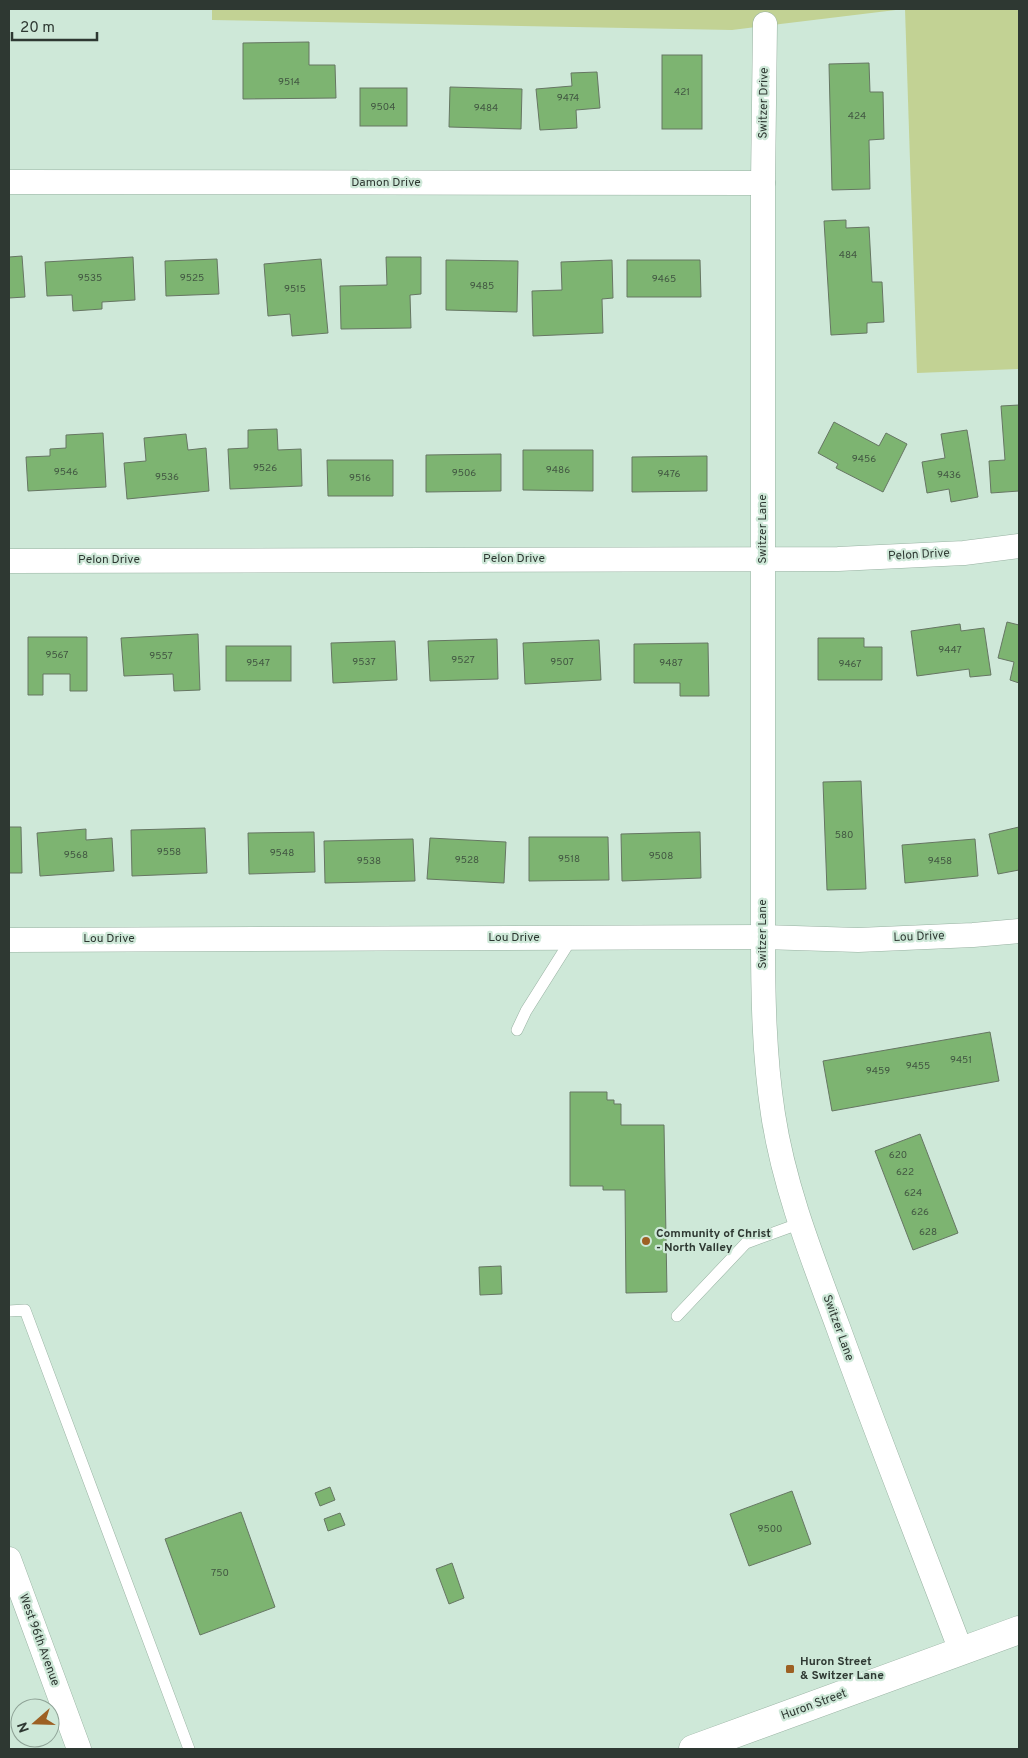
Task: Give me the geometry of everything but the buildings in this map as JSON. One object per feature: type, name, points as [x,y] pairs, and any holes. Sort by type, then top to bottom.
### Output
[{"type":"main road","name":"Huron Street","points":[[693,1749],[1019,1630]]},
{"type":"street","name":"Switzer Drive","points":[[763,183],[765,24]]},
{"type":"street","name":"Damon Drive","points":[[9,182],[763,183]]},
{"type":"street","name":"Switzer Lane","points":[[763,183],[763,937],[766,1062],[773,1114],[782,1157],[801,1223],[850,1359],[961,1651]]},
{"type":"street","name":"Pelon Drive","points":[[9,560],[838,559],[964,553],[1019,546]]},
{"type":"street","name":"Lou Drive","points":[[9,940],[763,937],[858,940],[1019,931]]},
{"type":"street","name":"West 96th Avenue","points":[[9,1559],[79,1749]]},
{"type":"lane","points":[[517,1030],[526,1011],[572,938]]},
{"type":"lane","points":[[677,1316],[746,1243],[801,1223]]},
{"type":"lane","points":[[9,1311],[25,1310],[189,1749]]},
{"type":"green space","points":[[212,9],[904,9],[732,30],[212,20]]},
{"type":"green space","points":[[905,9],[1019,9],[1019,369],[917,373]]},
{"type":"place","name":"Community of Christ - North Valley","points":[[646,1241]]},
{"type":"place","name":"Huron Street & Switzer Lane","points":[[790,1669]]}]
